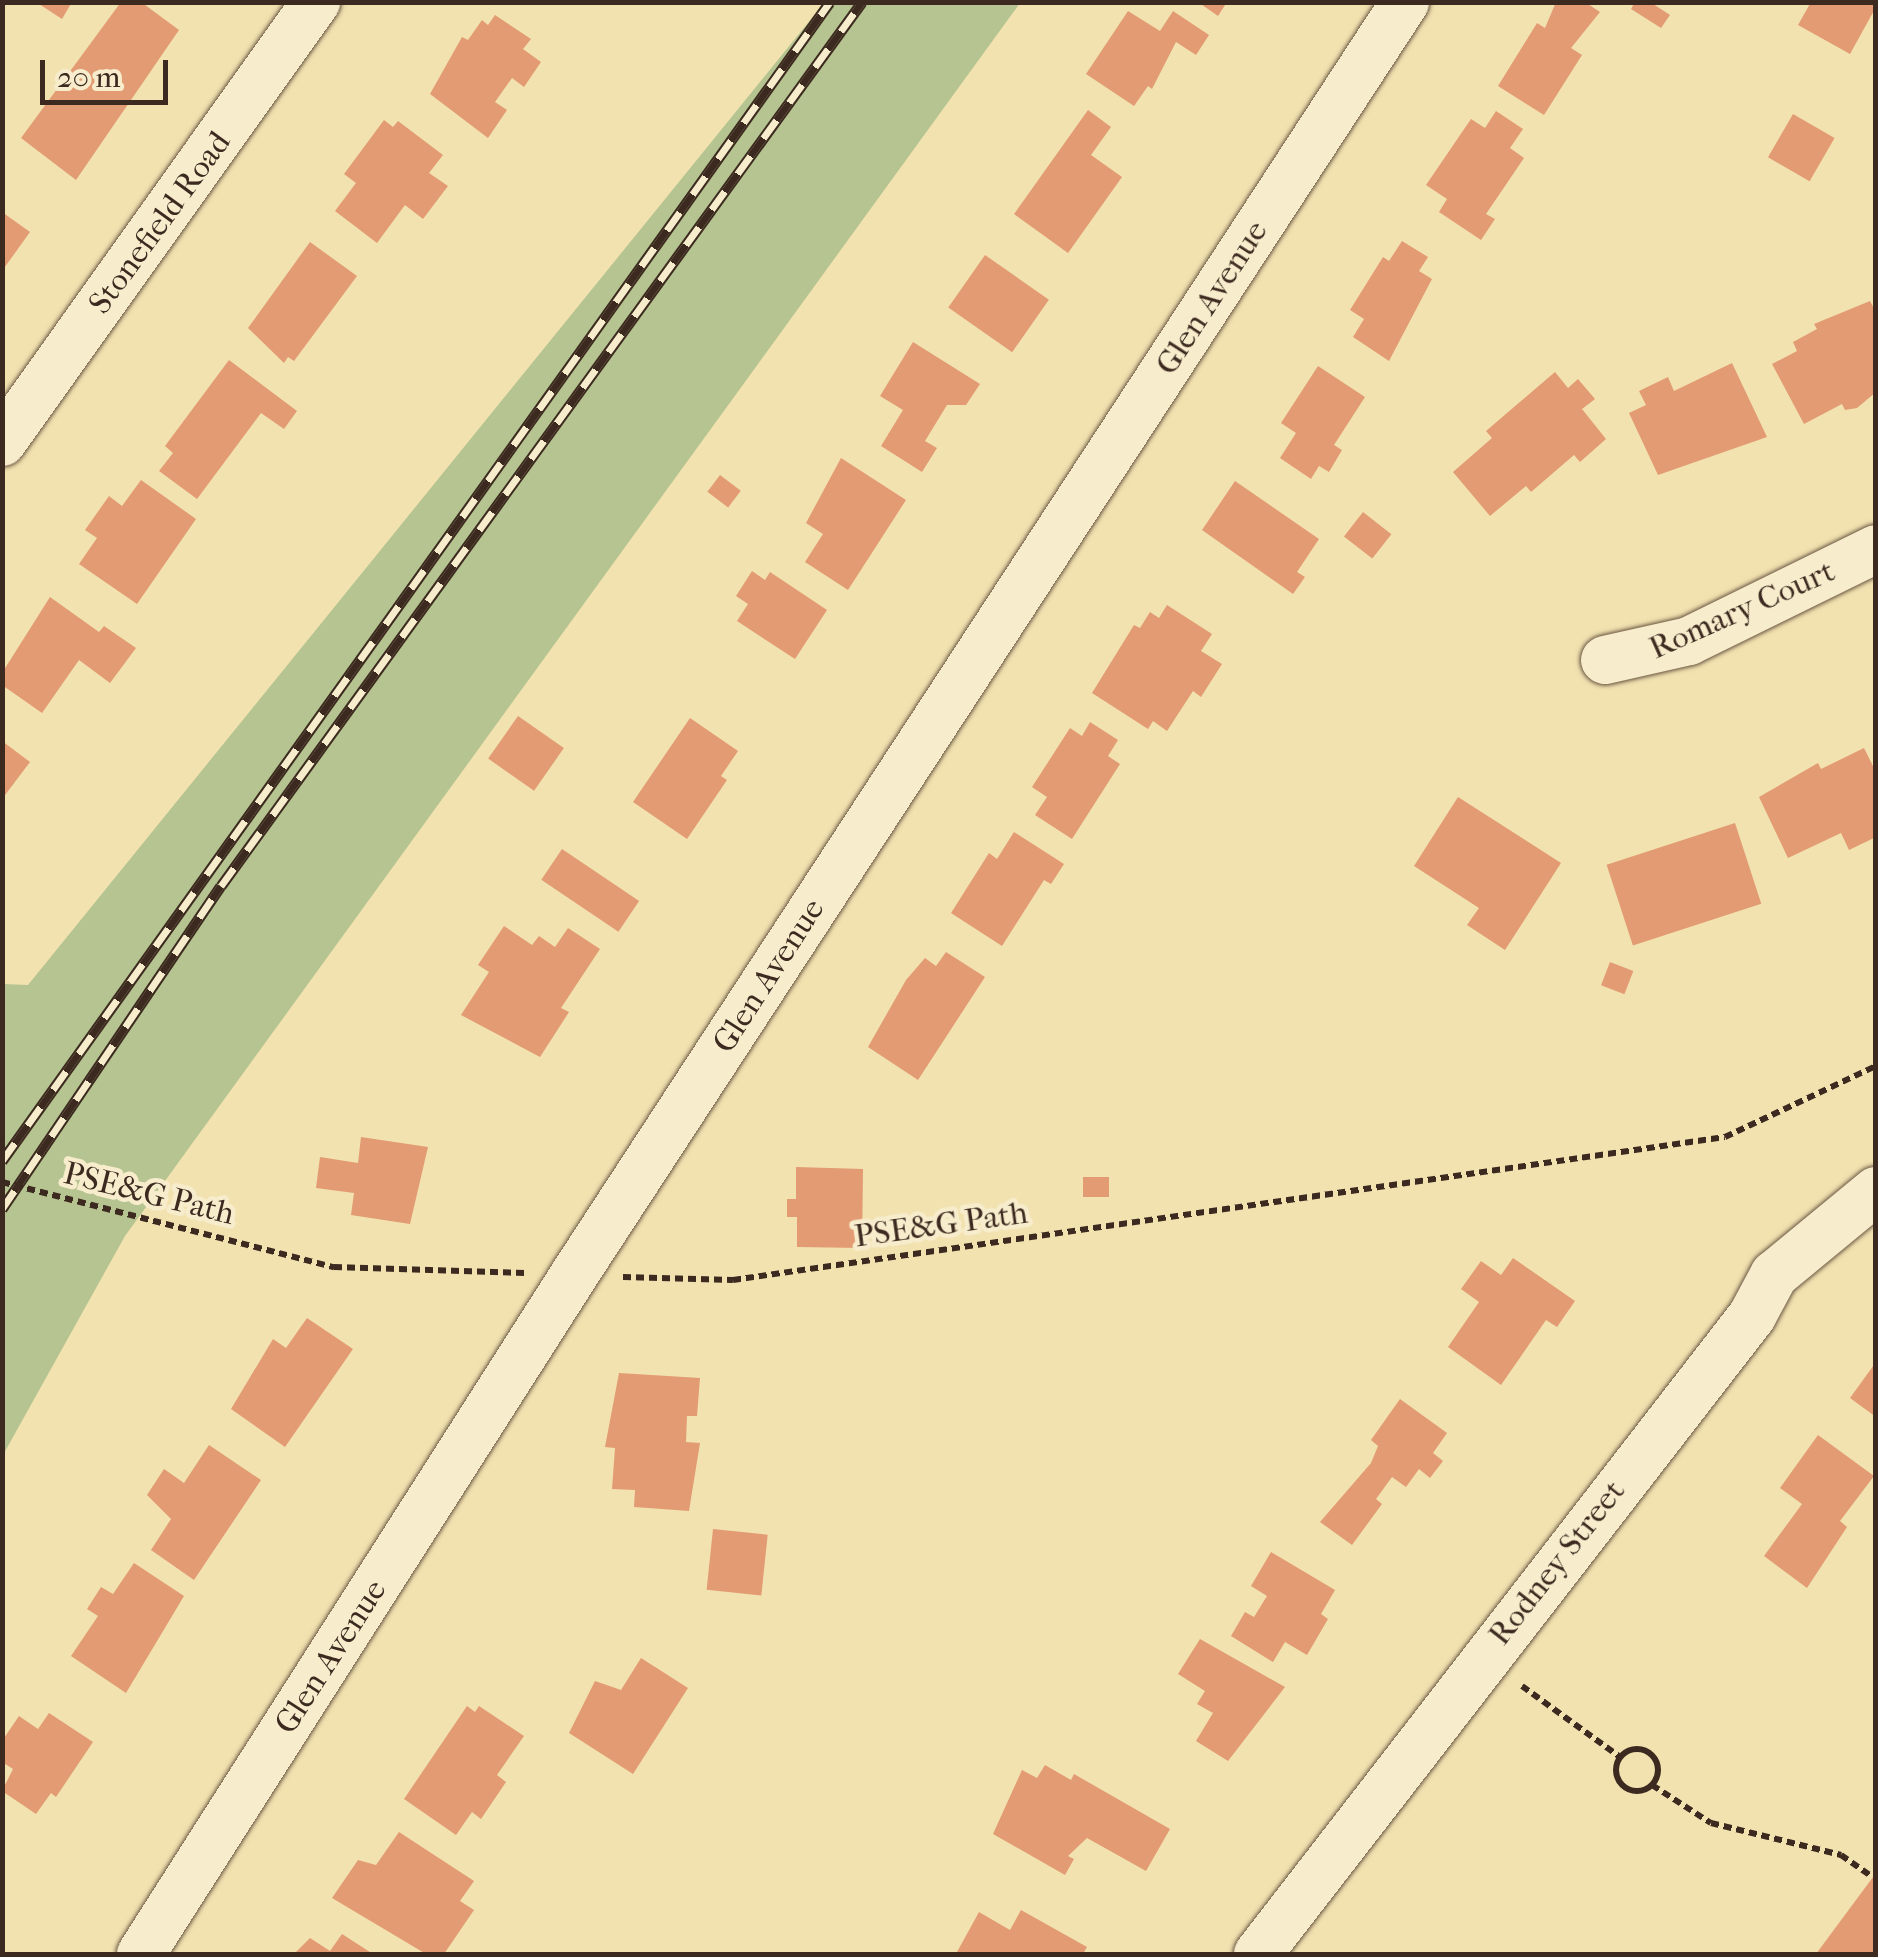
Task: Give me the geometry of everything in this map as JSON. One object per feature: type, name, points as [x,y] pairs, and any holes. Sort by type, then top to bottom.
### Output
[{"type":"street","name":"Stonefield Road","points":[[2,442],[316,2]]},
{"type":"street","name":"Glen Avenue","points":[[141,1954],[574,1275],[1405,2]]},
{"type":"street","name":"Romary Court","points":[[1605,660],[1689,641],[1876,549]]},
{"type":"street","name":"Rodney Street","points":[[1258,1954],[1752,1316],[1774,1275],[1876,1191]]},
{"type":"path","name":"PSE&G Path","points":[[2,1182],[334,1267],[733,1280],[1726,1137],[1876,1066]]},
{"type":"path","points":[[1513,1679],[1620,1757]]},
{"type":"path","points":[[1631,1749],[1651,1753],[1658,1765],[1652,1784],[1640,1791],[1620,1784],[1620,1757],[1631,1749]]},
{"type":"path","points":[[1652,1784],[1712,1822],[1842,1855],[1872,1877]]},
{"type":"green space","points":[[824,3],[1020,3],[125,1236],[3,1455],[3,984],[28,985]]},
{"type":"building","points":[[36,2],[72,2],[62,19]]},
{"type":"building","points":[[121,2],[141,2],[179,30],[76,180],[21,138]]},
{"type":"building","points":[[1198,2],[1227,2],[1218,16]]},
{"type":"building","points":[[1556,2],[1585,2],[1600,12],[1571,48],[1582,55],[1544,115],[1498,86],[1537,23],[1545,28]]},
{"type":"building","points":[[1635,2],[1650,2],[1670,15],[1661,28],[1631,9]]},
{"type":"building","points":[[1811,2],[1876,2],[1876,7],[1850,54],[1798,25]]},
{"type":"building","points":[[1128,11],[1160,31],[1173,11],[1209,35],[1196,55],[1176,42],[1152,89],[1148,86],[1134,106],[1086,74]]},
{"type":"building","points":[[495,15],[531,39],[523,49],[541,62],[524,87],[512,78],[495,102],[507,110],[488,138],[430,94],[462,37],[468,40],[482,20],[488,25]]},
{"type":"building","points":[[1088,110],[1111,127],[1091,155],[1122,177],[1068,253],[1014,214]]},
{"type":"building","points":[[1496,111],[1523,129],[1510,148],[1524,158],[1486,214],[1495,219],[1481,240],[1439,212],[1447,199],[1426,185],[1471,119],[1485,128]]},
{"type":"building","points":[[1793,114],[1835,138],[1810,181],[1768,157]]},
{"type":"building","points":[[384,120],[393,127],[398,121],[443,155],[429,173],[448,186],[423,219],[405,205],[377,243],[335,211],[356,183],[344,174]]},
{"type":"building","points":[[2,212],[30,232],[2,271]]},
{"type":"building","points":[[1402,241],[1428,257],[1419,271],[1432,279],[1389,361],[1353,337],[1364,319],[1350,310],[1383,257],[1389,261]]},
{"type":"building","points":[[310,242],[357,276],[294,361],[288,357],[284,363],[248,328]]},
{"type":"building","points":[[985,255],[1049,300],[1012,352],[948,307]]},
{"type":"building","points":[[1870,301],[1876,312],[1876,392],[1857,408],[1845,410],[1842,404],[1804,424],[1772,364],[1797,351],[1793,342],[1817,329],[1814,324]]},
{"type":"building","points":[[913,342],[980,384],[966,405],[947,405],[925,441],[937,448],[922,472],[881,446],[903,410],[880,396]]},
{"type":"building","points":[[229,360],[297,411],[284,429],[261,413],[197,499],[159,471],[173,453],[165,446]]},
{"type":"building","points":[[1732,363],[1767,437],[1658,475],[1629,413],[1646,405],[1639,391],[1668,377],[1674,391]]},
{"type":"building","points":[[1318,366],[1365,397],[1334,445],[1342,450],[1329,472],[1319,466],[1311,479],[1280,458],[1296,433],[1281,423]]},
{"type":"building","points":[[1555,372],[1568,388],[1578,379],[1595,399],[1582,409],[1606,439],[1580,462],[1574,455],[1531,492],[1526,486],[1490,516],[1453,472],[1492,438],[1486,431]]},
{"type":"building","points":[[841,458],[906,500],[848,590],[805,562],[823,534],[806,523]]},
{"type":"building","points":[[720,475],[741,491],[728,507],[707,492]]},
{"type":"building","points":[[141,480],[196,519],[137,604],[79,564],[97,538],[85,530],[109,496],[122,506]]},
{"type":"building","points":[[1235,481],[1319,539],[1297,572],[1305,577],[1293,594],[1202,530]]},
{"type":"building","points":[[1363,512],[1391,534],[1372,559],[1344,536]]},
{"type":"building","points":[[752,571],[765,580],[770,572],[827,610],[795,659],[737,621],[748,604],[736,596]]},
{"type":"building","points":[[50,597],[99,632],[104,626],[136,648],[110,683],[79,660],[42,713],[2,685],[2,673]]},
{"type":"building","points":[[1167,605],[1212,634],[1201,651],[1222,664],[1201,697],[1193,691],[1167,731],[1153,721],[1148,729],[1092,693],[1134,625],[1140,628],[1150,612],[1159,618]]},
{"type":"building","points":[[518,716],[564,748],[534,791],[488,759]]},
{"type":"building","points":[[690,718],[738,751],[721,776],[727,780],[687,839],[633,802]]},
{"type":"building","points":[[1090,722],[1118,740],[1108,756],[1120,764],[1072,839],[1035,815],[1047,797],[1032,787],[1070,728],[1082,736]]},
{"type":"building","points":[[2,741],[30,762],[2,799]]},
{"type":"building","points":[[1864,748],[1876,772],[1876,837],[1849,850],[1841,833],[1788,858],[1759,797],[1818,763],[1821,769]]},
{"type":"building","points":[[1458,797],[1561,863],[1505,950],[1467,925],[1479,908],[1414,866]]},
{"type":"building","points":[[1735,823],[1761,904],[1633,946],[1607,865]]},
{"type":"building","points":[[1014,832],[1064,864],[1051,884],[1044,880],[1002,946],[951,913],[989,853],[997,859]]},
{"type":"building","points":[[562,849],[639,901],[618,932],[541,880]]},
{"type":"building","points":[[504,926],[532,945],[539,936],[555,947],[568,928],[600,949],[561,1008],[569,1012],[540,1057],[461,1015],[489,972],[478,965]]},
{"type":"building","points":[[946,952],[985,977],[918,1080],[868,1047],[906,980],[925,958],[936,966]]},
{"type":"building","points":[[1610,962],[1633,971],[1624,994],[1601,985]]},
{"type":"building","points":[[361,1137],[428,1147],[410,1224],[351,1215],[354,1193],[316,1188],[320,1157],[358,1163]]},
{"type":"building","points":[[796,1167],[863,1169],[862,1248],[797,1247],[797,1217],[787,1217],[787,1199],[796,1199]]},
{"type":"building","points":[[1083,1177],[1109,1177],[1109,1197],[1083,1197]]},
{"type":"building","points":[[1513,1258],[1575,1301],[1557,1327],[1546,1320],[1501,1385],[1448,1347],[1479,1302],[1461,1289],[1481,1261],[1501,1275]]},
{"type":"building","points":[[307,1318],[353,1349],[285,1447],[231,1409],[273,1339],[286,1348]]},
{"type":"building","points":[[1876,1362],[1876,1417],[1850,1398]]},
{"type":"building","points":[[619,1373],[700,1378],[697,1416],[687,1416],[686,1442],[700,1443],[689,1511],[634,1507],[635,1490],[612,1489],[615,1448],[605,1447]]},
{"type":"building","points":[[1400,1399],[1447,1433],[1433,1453],[1443,1461],[1430,1478],[1419,1469],[1406,1487],[1392,1477],[1376,1499],[1382,1504],[1352,1545],[1320,1522],[1371,1463],[1378,1446],[1371,1440]]},
{"type":"building","points":[[1818,1435],[1874,1476],[1840,1521],[1847,1527],[1807,1588],[1764,1556],[1802,1504],[1780,1488]]},
{"type":"building","points":[[209,1445],[261,1480],[194,1580],[151,1550],[171,1519],[147,1495],[164,1469],[184,1483]]},
{"type":"building","points":[[713,1529],[768,1535],[761,1595],[707,1590]]},
{"type":"building","points":[[1271,1552],[1335,1590],[1321,1614],[1328,1619],[1307,1655],[1285,1642],[1273,1662],[1231,1636],[1245,1612],[1254,1617],[1267,1596],[1251,1586]]},
{"type":"building","points":[[134,1563],[184,1596],[126,1693],[71,1656],[98,1616],[87,1609],[101,1587],[113,1594]]},
{"type":"building","points":[[1200,1639],[1285,1687],[1228,1761],[1196,1741],[1213,1713],[1197,1704],[1205,1691],[1178,1674]]},
{"type":"building","points":[[641,1658],[688,1688],[633,1774],[569,1733],[595,1681],[621,1690]]},
{"type":"building","points":[[467,1706],[475,1712],[479,1706],[524,1736],[497,1775],[506,1782],[481,1819],[472,1812],[456,1835],[404,1799]]},
{"type":"building","points":[[49,1713],[93,1742],[56,1797],[51,1793],[36,1814],[2,1791],[13,1769],[2,1762],[2,1741],[19,1716],[38,1729]]},
{"type":"building","points":[[1045,1765],[1071,1780],[1074,1774],[1170,1829],[1146,1871],[1087,1838],[1068,1856],[1074,1859],[1065,1875],[993,1834],[1022,1770],[1037,1778]]},
{"type":"building","points":[[399,1832],[474,1881],[460,1901],[474,1910],[444,1954],[426,1954],[332,1898],[358,1860],[376,1865]]},
{"type":"building","points":[[1876,1873],[1876,1954],[1816,1954]]},
{"type":"building","points":[[1021,1910],[1087,1947],[1083,1954],[957,1952],[979,1912],[1010,1930]]},
{"type":"building","points":[[342,1934],[373,1954],[294,1954],[310,1938],[330,1951]]},
{"type":"railway","points":[[2,1161],[830,2]]},
{"type":"railway","points":[[2,1209],[221,886],[862,2]]}]
